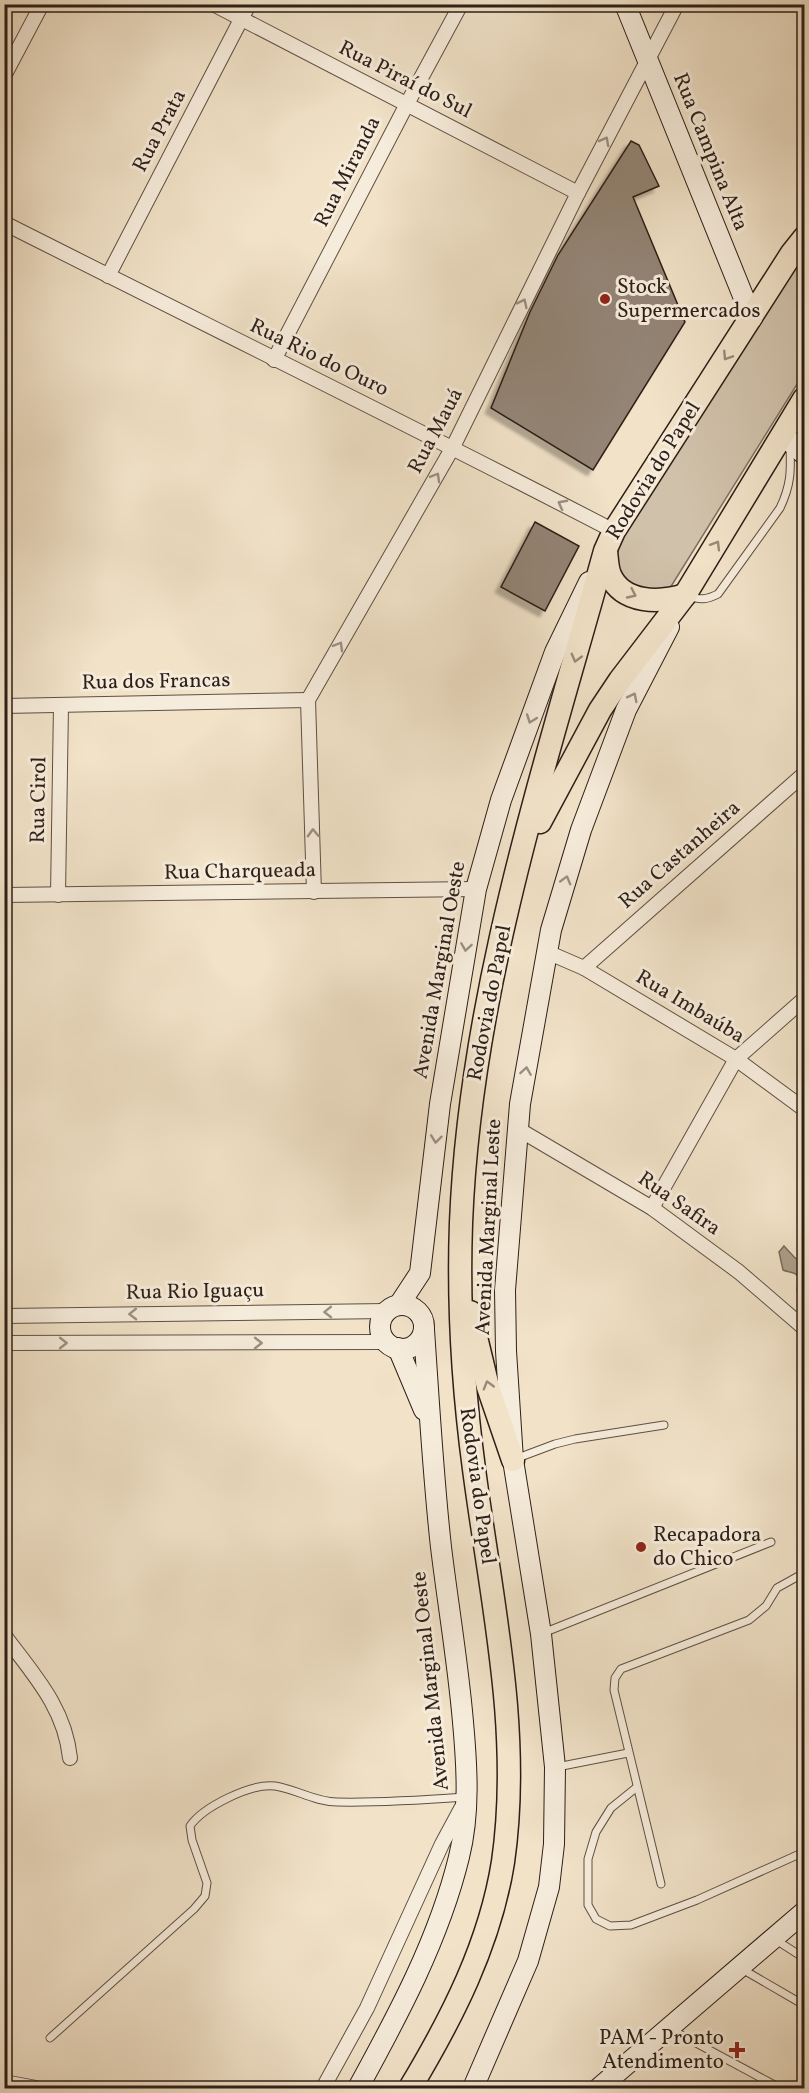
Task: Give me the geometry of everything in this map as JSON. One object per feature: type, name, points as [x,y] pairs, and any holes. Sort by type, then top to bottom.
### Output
[{"type":"main road","name":"Rua Campina Alta","points":[[625,4],[752,318]]},
{"type":"main road","points":[[800,245],[804,230]]},
{"type":"main road","name":"Rodovia do Papel","points":[[410,2088],[452,2014],[480,1947],[494,1905],[508,1813],[510,1766],[502,1663],[463,1382],[460,1308],[461,1221],[468,1132],[480,1034],[518,867],[610,541],[800,245]]},
{"type":"main road","name":"Rodovia do Papel","points":[[518,867],[600,710],[685,595],[792,443],[804,399]]},
{"type":"main road","points":[[610,541],[609,572],[624,591],[652,601],[670,600],[685,595]]},
{"type":"main road","name":"Avenida Marginal Oeste","points":[[431,1426],[392,1345],[380,1330],[380,1323],[420,1273],[440,1104],[476,889],[501,800],[555,652],[610,541]]},
{"type":"main road","name":"Avenida Marginal Leste","points":[[473,2088],[528,1961],[549,1887],[554,1844],[555,1767],[541,1634],[513,1460],[506,1351],[505,1290],[520,1104],[547,952],[581,830],[626,711],[685,595]]},
{"type":"main road","points":[[460,1272],[488,1387],[513,1460]]},
{"type":"main road","name":"Avenida Marginal Oeste","points":[[358,2088],[392,2026],[442,1915],[460,1857],[464,1836],[466,1799],[466,1764],[460,1685],[441,1545],[424,1323],[418,1311],[405,1305],[393,1308]]},
{"type":"main road","points":[[392,1345],[412,1346],[424,1330]]},
{"type":"main road","points":[[599,2088],[804,1912]]},
{"type":"street","points":[[4,76],[42,4]]},
{"type":"street","name":"Rua Piraí do Sul","points":[[213,4],[578,193]]},
{"type":"street","name":"Rua Prata","points":[[108,276],[249,4]]},
{"type":"street","name":"Rua Miranda","points":[[274,360],[461,4]]},
{"type":"street","name":"Rua Mauá","points":[[308,700],[453,447],[578,193],[677,4]]},
{"type":"street","name":"Rua Rio do Ouro","points":[[4,223],[274,360],[453,447],[610,541]]},
{"type":"street","points":[[308,700],[314,892]]},
{"type":"street","name":"Rua dos Francas","points":[[4,706],[308,700]]},
{"type":"street","name":"Rua Cirol","points":[[58,895],[61,705]]},
{"type":"street","name":"Rua Castanheira","points":[[584,968],[804,774]]},
{"type":"street","name":"Rua Charqueada","points":[[4,895],[476,889]]},
{"type":"street","name":"Rua Imbaúba","points":[[547,952],[584,968],[736,1059],[804,1109]]},
{"type":"street","points":[[652,1208],[736,1059],[804,999]]},
{"type":"street","name":"Rua Safira","points":[[519,1129],[652,1208],[739,1272],[804,1328]]},
{"type":"street","name":"Rua Rio Iguaçu","points":[[4,1316],[393,1308]]},
{"type":"street","points":[[4,1343],[392,1345]]},
{"type":"street","points":[[4,1635],[39,1682],[60,1716],[68,1738],[70,1758]]},
{"type":"street","points":[[323,2088],[367,2008],[442,1844],[466,1799]]},
{"type":"street","points":[[4,2082],[36,2088]]},
{"type":"lane","points":[[685,595],[699,600],[708,599],[717,594],[780,508],[787,494],[791,476],[792,443]]},
{"type":"lane","points":[[513,1460],[555,1444],[664,1425]]},
{"type":"lane","points":[[541,1634],[771,1542]]},
{"type":"lane","points":[[661,1884],[628,1753],[614,1690],[615,1678],[621,1669],[749,1620],[766,1606],[777,1588],[804,1573]]},
{"type":"lane","points":[[555,1767],[628,1753]]},
{"type":"lane","points":[[50,2038],[194,1909],[205,1896],[207,1883],[190,1826],[197,1816],[244,1792],[272,1785],[333,1802],[466,1799]]},
{"type":"lane","points":[[637,1787],[611,1808],[596,1832],[588,1859],[588,1905],[596,1919],[610,1926],[631,1925],[697,1900],[804,1852]]},
{"type":"lane","points":[[774,1938],[804,1959]]},
{"type":"lane","points":[[740,1968],[804,2006]]},
{"type":"lane","points":[[669,2028],[780,2088]]},
{"type":"shaded area","points":[[804,264],[804,373],[670,588],[661,591],[630,588],[607,559],[792,265]]},
{"type":"shaded area","points":[[784,1246],[795,1258],[804,1262],[804,1293],[797,1290],[798,1276],[783,1270],[779,1252]]},
{"type":"building","name":"Stock Supermercados","points":[[631,141],[639,145],[659,186],[633,197],[685,322],[593,470],[491,408],[530,312],[558,255]]},
{"type":"building","points":[[535,522],[579,546],[545,611],[501,587]]},
{"type":"place","name":"Stock Supermercados","points":[[605,299]]},
{"type":"place","name":"Recapadora do Chico","points":[[641,1547]]},
{"type":"place","name":"PAM - Pronto Atendimento","points":[[737,2050]]}]
